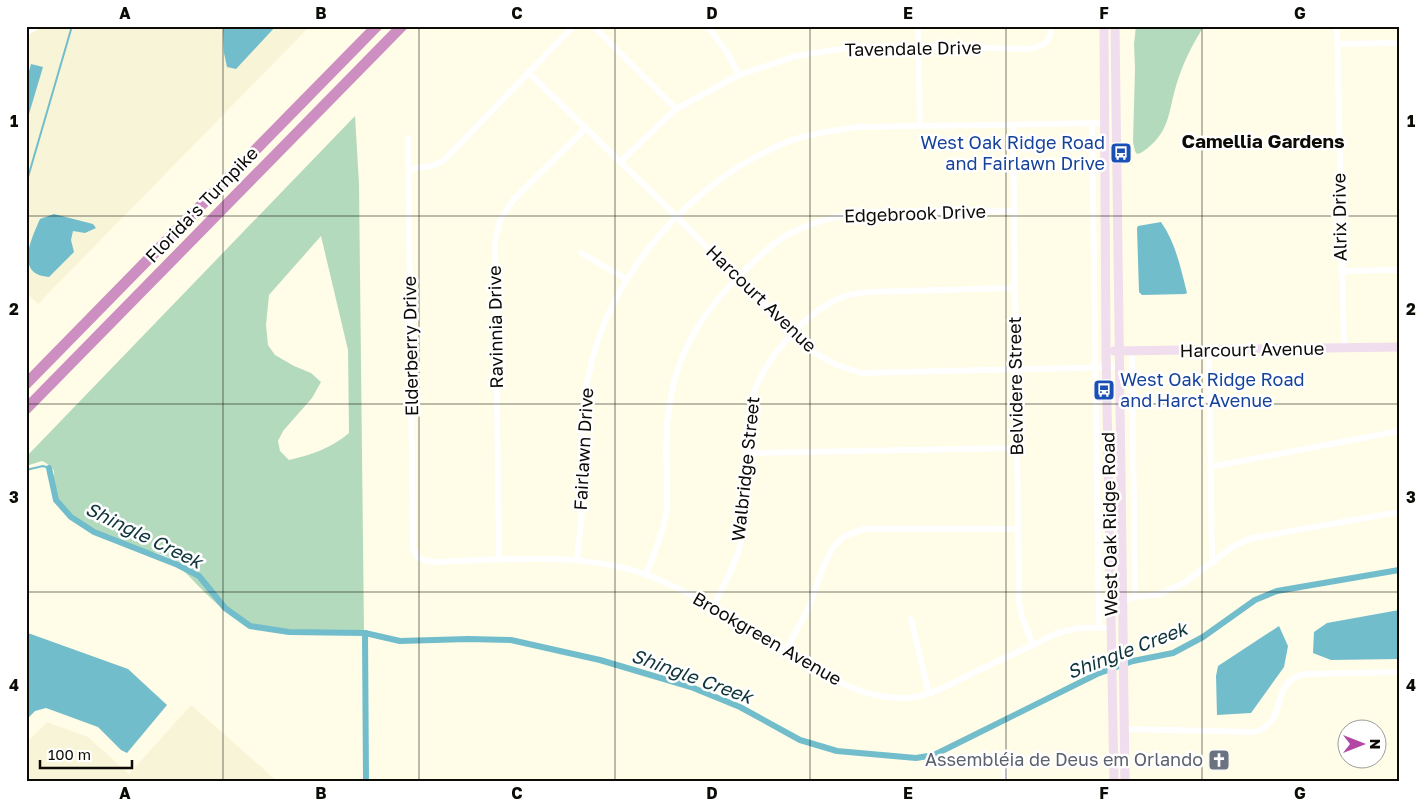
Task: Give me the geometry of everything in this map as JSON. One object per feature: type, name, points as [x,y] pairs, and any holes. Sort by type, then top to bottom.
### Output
[{"type":"highway","name":"Florida's Turnpike","points":[[26,384],[377,26]]},
{"type":"highway","name":"Florida's Turnpike","points":[[26,409],[402,26]]},
{"type":"street","points":[[26,33],[38,26]]},
{"type":"street","points":[[409,169],[432,166],[442,160],[574,26]]},
{"type":"street","points":[[593,26],[676,109]]},
{"type":"street","points":[[707,26],[728,54],[739,75]]},
{"type":"street","points":[[918,26],[920,126]]},
{"type":"street","name":"Tavendale Drive","points":[[620,162],[676,109],[739,75],[796,56],[853,47],[919,46],[1030,49],[1042,46],[1048,40],[1051,26]]},
{"type":"street","name":"West Oak Ridge Road","points":[[1104,26],[1106,367],[1114,686],[1114,781]]},
{"type":"street","name":"West Oak Ridge Road","points":[[1114,26],[1125,781]]},
{"type":"street","name":"Alrix Drive","points":[[1337,26],[1344,348]]},
{"type":"street","points":[[1338,44],[1399,43]]},
{"type":"street","name":"Harcourt Avenue","points":[[528,72],[814,352],[837,364],[861,373],[1120,366]]},
{"type":"street","points":[[1105,123],[1110,123],[1111,125],[1111,184],[1112,195],[1117,201]]},
{"type":"street","name":"Fairlawn Drive","points":[[577,560],[583,495],[582,418],[597,338],[626,278],[677,216],[714,183],[764,153],[789,142],[818,133],[858,127],[1105,123]]},
{"type":"street","points":[[1092,124],[1099,628]]},
{"type":"street","name":"Belvidere Street","points":[[1013,125],[1019,601],[1022,617],[1033,645]]},
{"type":"street","name":"Ravinnia Drive","points":[[499,560],[495,241],[501,218],[514,199],[586,129]]},
{"type":"street","name":"Elderberry Drive","points":[[408,138],[414,553]]},
{"type":"street","name":"Edgebrook Drive","points":[[646,575],[664,525],[667,508],[667,416],[674,379],[694,330],[704,314],[737,278],[782,238],[811,224],[837,216],[861,212],[1014,210]]},
{"type":"street","points":[[581,253],[626,278]]},
{"type":"street","points":[[1341,271],[1399,270]]},
{"type":"street","name":"Walbridge Street","points":[[713,607],[729,576],[742,538],[747,499],[748,415],[755,388],[763,371],[794,331],[822,307],[844,296],[868,292],[1015,288]]},
{"type":"street","name":"Harcourt Avenue","points":[[1106,351],[1399,347]]},
{"type":"street","points":[[1209,350],[1212,561]]},
{"type":"street","points":[[1132,351],[1136,597]]},
{"type":"street","points":[[1210,467],[1399,431]]},
{"type":"street","points":[[747,453],[1017,448]]},
{"type":"street","points":[[1109,515],[1117,529],[1117,598],[1123,601],[1136,597],[1160,594],[1184,583],[1234,546],[1252,538],[1399,512]]},
{"type":"street","points":[[786,650],[809,607],[823,567],[833,547],[845,536],[864,530],[1018,529]]},
{"type":"street","name":"Brookgreen Avenue","points":[[414,553],[417,557],[433,562],[577,560],[646,575],[713,607],[814,668],[856,690],[904,698],[929,694],[1057,633],[1079,628],[1112,628]]},
{"type":"street","points":[[911,619],[929,694]]},
{"type":"street","points":[[1112,628],[1117,629],[1118,662],[1124,670]]},
{"type":"street","points":[[1124,729],[1255,732],[1265,729],[1273,720],[1281,695],[1288,683],[1296,676],[1308,674],[1399,672]]},
{"type":"street","points":[[1005,769],[1005,781]]},
{"type":"shaded area","points":[[26,26],[310,26],[38,304],[26,292]]},
{"type":"shaded area","points":[[191,705],[277,781],[26,781],[26,743],[47,722],[88,737],[129,774]]},
{"type":"green space","points":[[1136,26],[1204,26],[1181,70],[1162,133],[1143,152],[1137,154],[1133,142],[1134,44]]},
{"type":"green space","points":[[355,116],[359,184],[364,633],[293,633],[259,627],[242,621],[219,606],[168,557],[123,546],[100,534],[78,519],[58,502],[53,495],[54,470],[52,467],[42,461],[26,466],[26,457]],"holes":[[[321,236],[348,350],[349,433],[336,443],[321,450],[289,460],[280,451],[278,441],[283,431],[312,398],[321,382],[311,373],[275,355],[268,345],[266,325],[269,295]]]},
{"type":"water","points":[[223,26],[276,26],[236,69],[227,67],[224,53]]},
{"type":"water","points":[[31,64],[43,67],[26,124],[26,82]]},
{"type":"water","points":[[54,214],[93,224],[96,228],[85,233],[73,231],[71,240],[74,252],[49,277],[38,275],[31,269],[28,256],[31,240],[40,219]]},
{"type":"water","points":[[1161,222],[1170,238],[1182,271],[1187,293],[1185,294],[1142,295],[1139,292],[1137,228],[1138,226]]},
{"type":"water","points":[[1399,610],[1399,659],[1331,660],[1313,653],[1314,632],[1327,623]]},
{"type":"water","points":[[1279,626],[1288,646],[1284,667],[1251,713],[1217,715],[1216,676],[1218,666]]},
{"type":"water","points":[[28,633],[128,669],[167,705],[127,753],[121,750],[98,727],[46,708],[35,711],[26,720],[26,635]]},
{"type":"waterway","points":[[26,184],[72,26]]},
{"type":"waterway","name":"Shingle Creek","points":[[26,470],[43,466],[49,468]]},
{"type":"waterway","name":"Shingle Creek","points":[[49,468],[56,500],[71,517],[94,532],[178,565],[199,576],[225,608],[250,626],[289,632],[365,633],[400,641],[511,640],[600,660],[691,687],[740,707],[800,740],[837,751],[916,758],[934,755],[1097,674],[1133,661],[1173,653],[1203,637],[1255,600],[1277,591],[1399,570]]},
{"type":"waterway","points":[[365,633],[366,781]]},
{"type":"place","name":"West Oak Ridge Road and Fairlawn Drive","points":[[1121,153]]},
{"type":"place","name":"West Oak Ridge Road and Harct Avenue","points":[[1104,390]]},
{"type":"place","name":"Assembléia de Deus em Orlando","points":[[1219,760]]},
{"type":"district","name":"Camellia Gardens","points":[[1263,141]]}]
